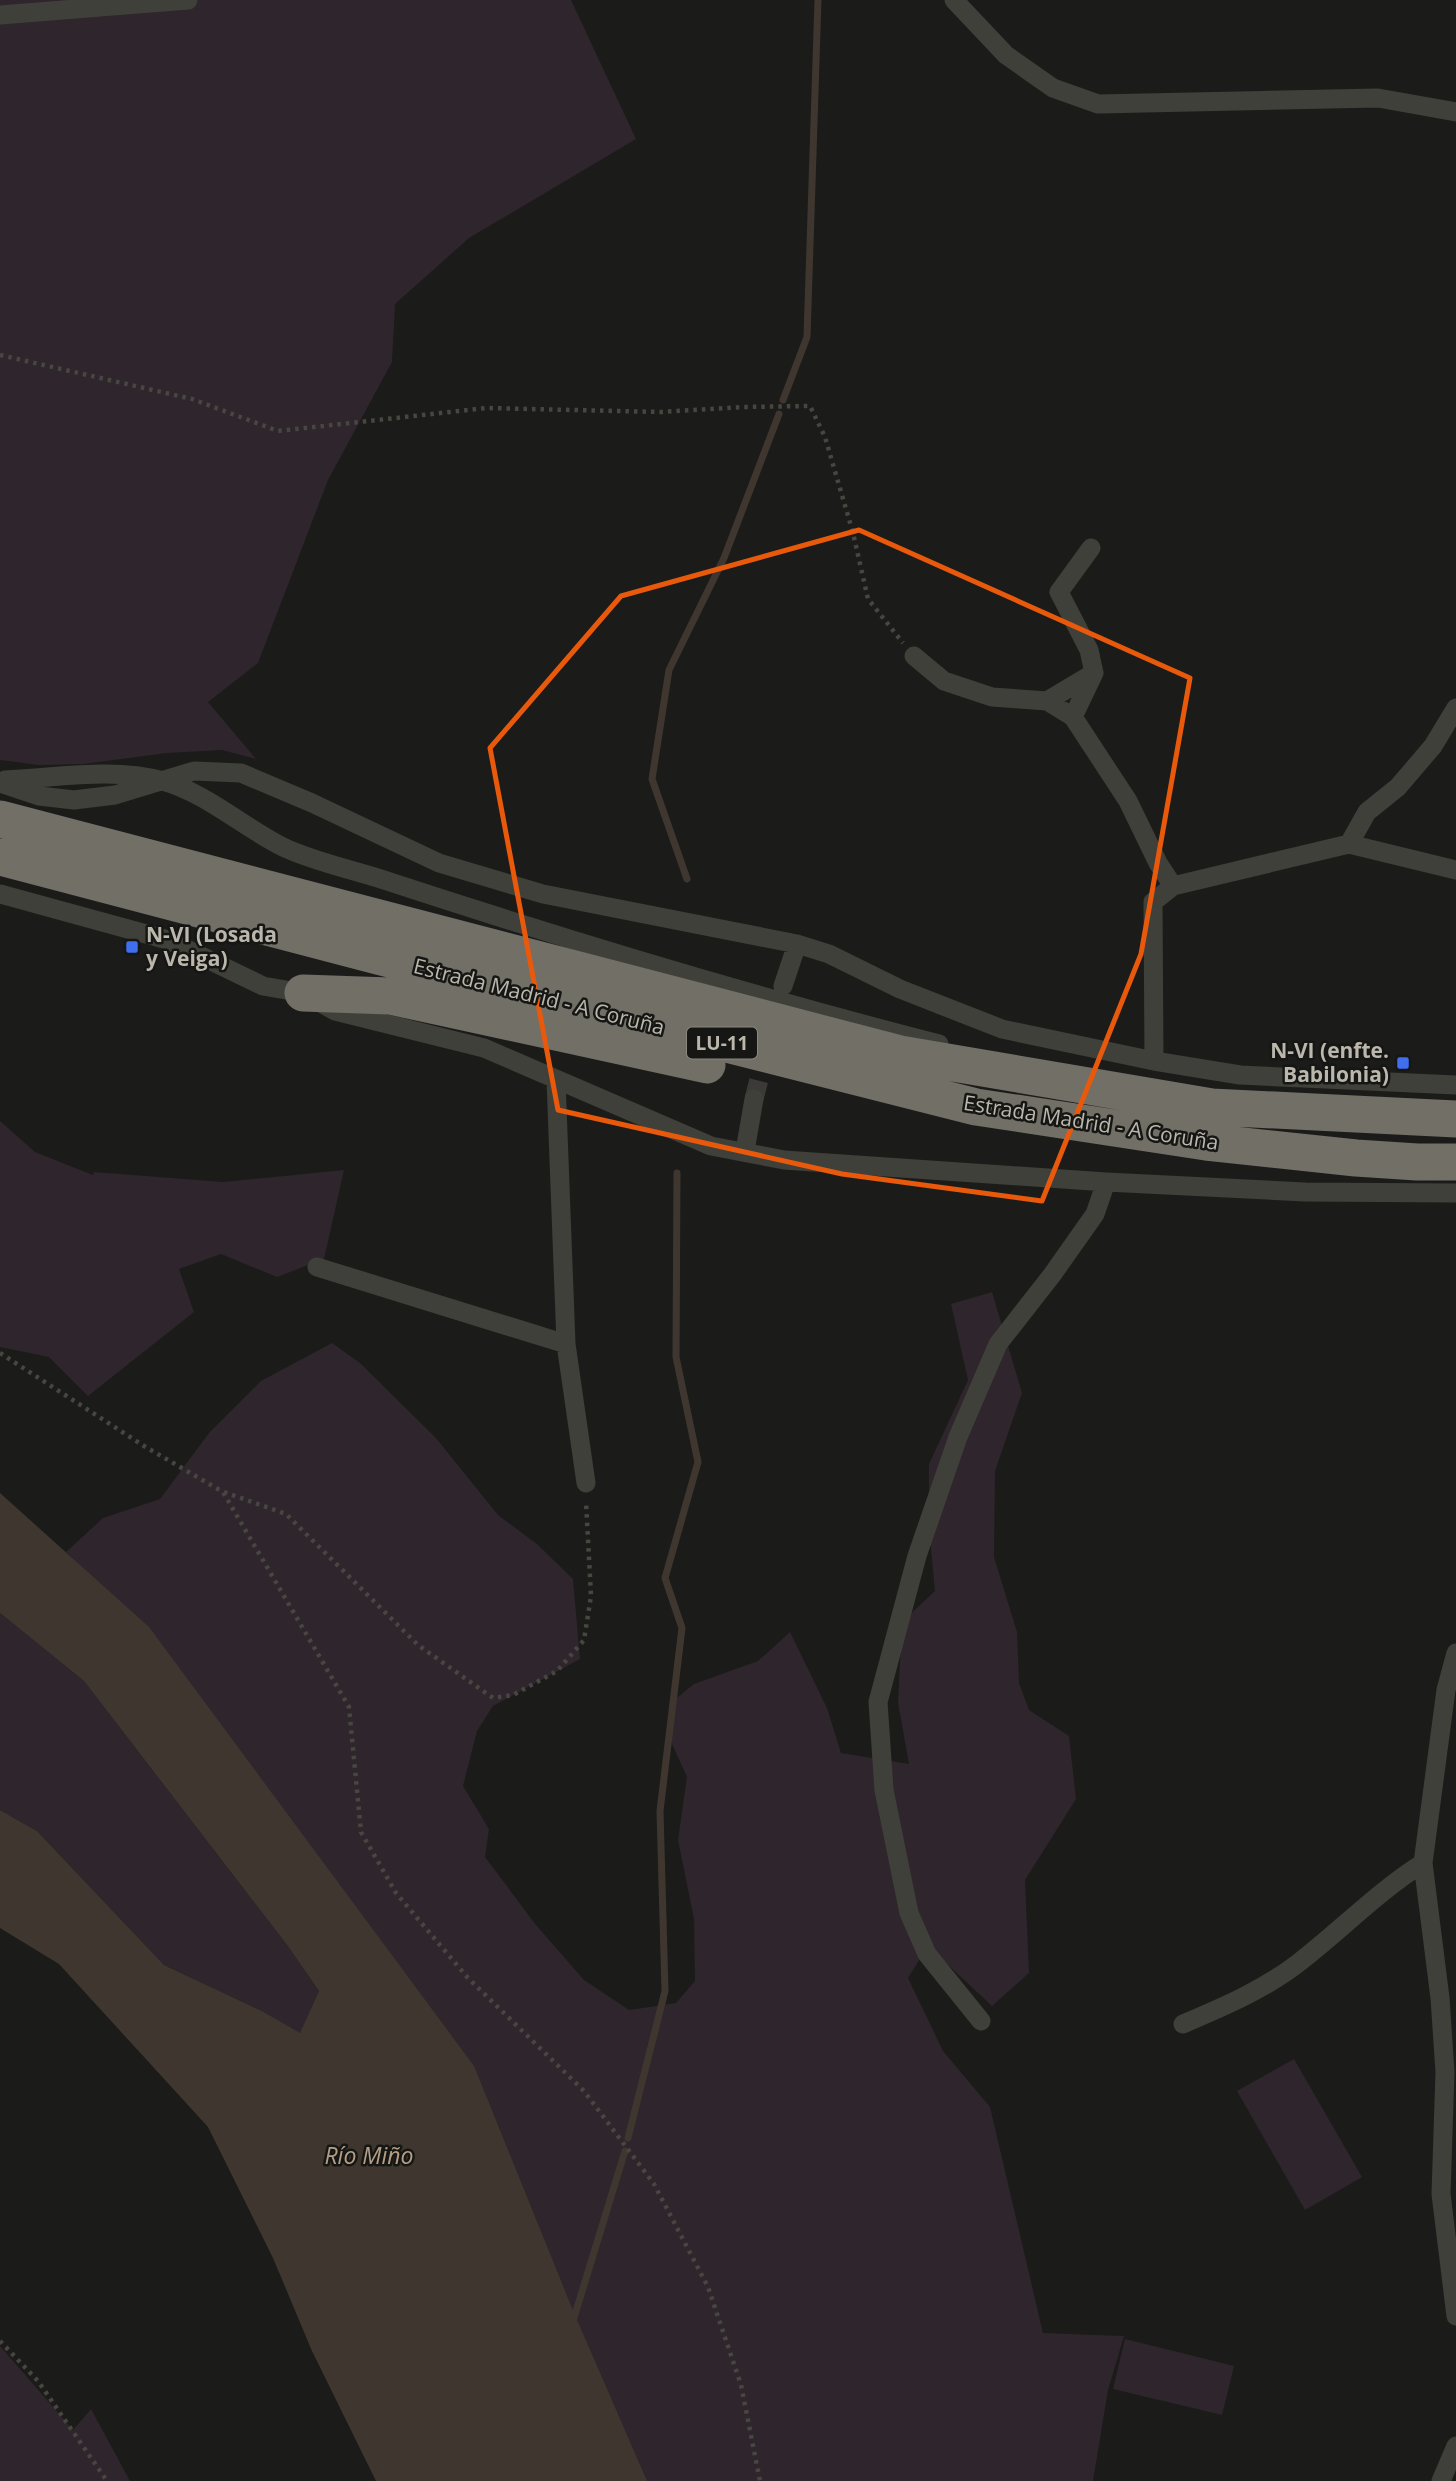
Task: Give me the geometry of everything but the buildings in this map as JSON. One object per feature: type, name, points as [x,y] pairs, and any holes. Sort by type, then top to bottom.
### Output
[{"type":"highway","name":"Estrada Madrid - A Coruña","points":[[0,819],[900,1054],[1212,1107],[1456,1119]]},
{"type":"highway","name":"Estrada Madrid - A Coruña","points":[[0,857],[378,956],[976,1107],[1206,1142],[1417,1163],[1456,1162]]},
{"type":"highway","points":[[303,993],[390,996],[950,1119],[1122,1149],[1242,1159],[1356,1158]]},
{"type":"street","points":[[0,15],[188,0]]},
{"type":"street","points":[[954,0],[1006,55],[1053,88],[1098,104],[1378,97],[1456,112]]},
{"type":"street","points":[[1073,717],[1094,673],[1089,650],[1059,592],[1091,548]]},
{"type":"street","points":[[914,656],[944,681],[992,697],[1047,701],[1073,717],[1128,801],[1158,863],[1173,886]]},
{"type":"street","points":[[1047,701],[1094,673]]},
{"type":"street","points":[[1349,844],[1367,812],[1398,787],[1433,746],[1456,708]]},
{"type":"street","points":[[0,782],[39,796],[74,800],[114,795],[194,771],[241,773],[452,867],[543,894],[797,944],[830,954],[900,989],[1002,1029],[1240,1075],[1456,1085]]},
{"type":"street","points":[[163,781],[186,789],[285,848],[429,895],[849,1021],[1119,1091]]},
{"type":"street","points":[[1154,1060],[1153,902],[1173,886],[1349,844],[1456,869]]},
{"type":"street","points":[[0,894],[168,940],[263,986],[303,993],[334,1011],[484,1048],[711,1146],[784,1160],[1106,1182],[1305,1192],[1456,1193]]},
{"type":"street","points":[[783,986],[797,944]]},
{"type":"street","points":[[556,1080],[566,1344],[586,1483]]},
{"type":"street","points":[[745,1151],[754,1100]]},
{"type":"street","points":[[981,2021],[927,1954],[909,1913],[884,1790],[878,1702],[917,1556],[968,1414],[999,1344],[1095,1214],[1106,1182]]},
{"type":"street","points":[[317,1267],[566,1344]]},
{"type":"street","points":[[1456,1653],[1446,1690],[1423,1863],[1440,1998],[1446,2072],[1441,2194],[1456,2316]]},
{"type":"street","points":[[1183,2024],[1239,2000],[1296,1965],[1394,1882],[1423,1863]]},
{"type":"street","points":[[1441,2481],[1456,2446]]},
{"type":"path","points":[[0,355],[192,399],[278,431],[486,408],[661,412],[810,406],[825,437],[853,533],[868,598],[914,656]]},
{"type":"path","points":[[0,1353],[144,1446],[223,1492],[286,1514],[418,1645],[493,1698],[513,1695],[557,1671],[584,1640],[592,1596],[587,1543],[586,1483]]},
{"type":"path","points":[[223,1492],[349,1707],[361,1832],[396,1893],[468,1978],[584,2091],[654,2184],[708,2287],[741,2385],[760,2481]]},
{"type":"path","points":[[0,2341],[38,2381],[107,2481]]},
{"type":"highlighted area","points":[[859,530],[1190,678],[1141,954],[1042,1201],[842,1174],[558,1110],[490,748],[621,596]]},
{"type":"shaded area","points":[[0,0],[571,0],[636,139],[469,238],[395,304],[392,362],[328,480],[258,663],[208,702],[256,759],[222,750],[167,753],[83,764],[39,765],[0,760]]},
{"type":"shaded area","points":[[0,1121],[35,1152],[93,1175],[94,1172],[223,1182],[344,1170],[324,1259],[277,1277],[221,1254],[179,1269],[194,1312],[88,1396],[49,1357],[0,1347]]},
{"type":"shaded area","points":[[992,1292],[1022,1393],[995,1471],[994,1557],[1017,1632],[1019,1683],[1029,1710],[1069,1736],[1076,1799],[1025,1880],[1029,1973],[992,2006],[928,1946],[908,1978],[943,2051],[990,2107],[1043,2333],[1124,2336],[1108,2390],[1093,2481],[616,2481],[90,1575],[66,1552],[103,1518],[160,1499],[209,1433],[261,1381],[332,1343],[360,1363],[436,1438],[498,1515],[537,1544],[573,1579],[580,1659],[493,1706],[477,1731],[463,1786],[489,1829],[485,1857],[536,1925],[584,1980],[629,2010],[676,2003],[695,1981],[694,1919],[678,1840],[687,1777],[672,1744],[669,1704],[694,1684],[758,1661],[790,1632],[827,1708],[841,1753],[909,1764],[898,1703],[902,1622],[935,1591],[929,1527],[929,1464],[968,1380],[951,1304]]},
{"type":"shaded area","points":[[0,1613],[84,1681],[287,1945],[319,1991],[300,2034],[262,2011],[164,1965],[37,1831],[0,1810]]},
{"type":"shaded area","points":[[1294,2059],[1362,2177],[1305,2210],[1237,2091]]},
{"type":"shaded area","points":[[1125,2339],[1234,2366],[1222,2415],[1113,2389]]},
{"type":"shaded area","points":[[0,2346],[73,2430],[91,2409],[130,2481],[0,2481]]},
{"type":"water","name":"Río Miño","points":[[0,1493],[149,1627],[474,2066],[574,2313],[647,2481],[376,2481],[312,2351],[273,2258],[208,2127],[59,1964],[0,1928],[0,1810],[37,1831],[164,1965],[262,2011],[300,2033],[319,1991],[287,1945],[84,1681],[0,1613]]},
{"type":"waterway","points":[[783,400],[807,337],[818,0]]},
{"type":"waterway","points":[[687,879],[652,779],[669,670],[724,558],[779,414]]},
{"type":"waterway","points":[[628,2138],[665,1991],[660,1811],[682,1628],[665,1578],[698,1462],[676,1357],[677,1173]]},
{"type":"waterway","points":[[573,2321],[625,2151]]},
{"type":"tunnel","points":[[754,1099],[767,1048]]},
{"type":"place","name":"N-VI (Losada y Veiga)","points":[[132,947]]},
{"type":"place","name":"N-VI (enfte. Babilonia)","points":[[1403,1063]]}]
